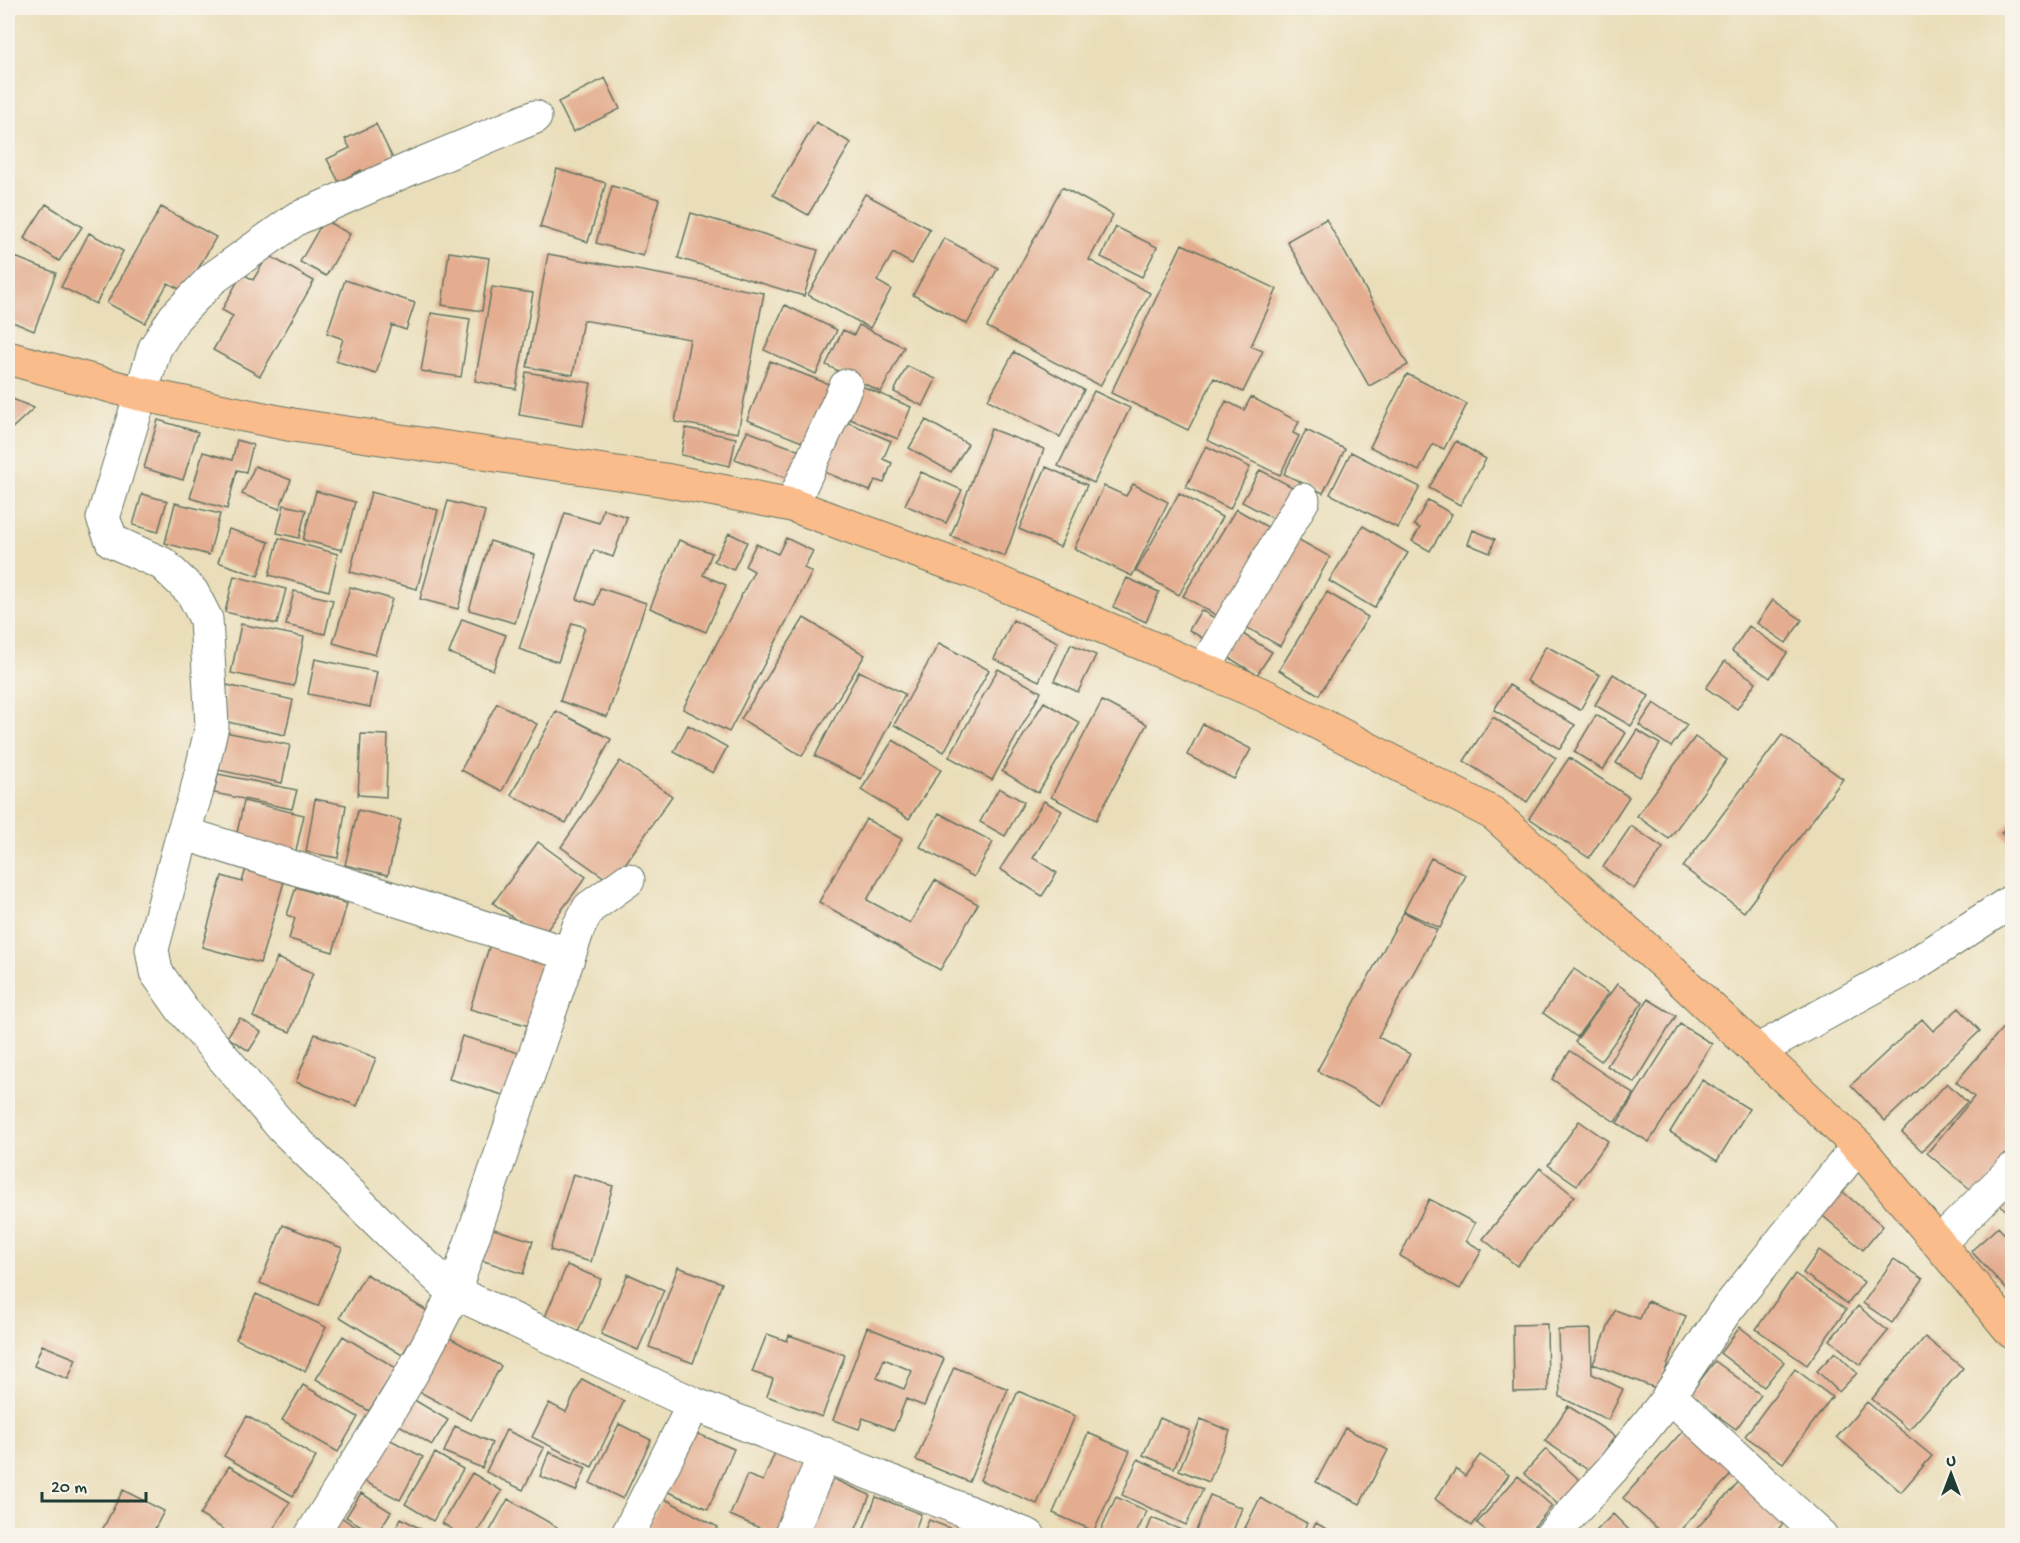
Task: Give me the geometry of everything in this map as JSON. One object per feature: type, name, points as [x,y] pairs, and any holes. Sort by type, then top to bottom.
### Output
[{"type":"main road","points":[[8,358],[140,394],[293,425],[665,480],[792,505],[974,572],[1268,697],[1494,814],[1667,967],[1858,1146],[2013,1332]]},
{"type":"street","points":[[536,117],[296,219],[212,279],[175,318],[155,348],[103,518],[112,541],[163,564],[192,592],[206,619],[212,726],[196,794],[183,833],[152,949],[156,972],[182,1009],[283,1128],[453,1292],[694,1404],[1029,1536]]},
{"type":"street","points":[[792,505],[846,386]]},
{"type":"street","points":[[1204,669],[1303,500]]},
{"type":"street","points":[[183,833],[569,954]]},
{"type":"street","points":[[311,1536],[397,1400],[443,1315],[453,1292],[579,926],[589,908],[628,880]]},
{"type":"street","points":[[1757,1051],[1912,966],[2013,901]]},
{"type":"street","points":[[1551,1536],[1612,1469],[1669,1395],[1724,1313],[1858,1146]]},
{"type":"street","points":[[1939,1243],[2013,1170]]},
{"type":"street","points":[[1669,1395],[1821,1536]]},
{"type":"street","points":[[627,1536],[694,1404]]},
{"type":"street","points":[[790,1536],[825,1454]]},
{"type":"building","points":[[605,78],[620,109],[573,132],[558,102]]},
{"type":"building","points":[[816,122],[851,143],[808,215],[773,195]]},
{"type":"building","points":[[376,124],[394,161],[365,176],[361,170],[339,182],[327,159],[350,148],[345,139]]},
{"type":"building","points":[[557,169],[606,183],[588,242],[540,227]]},
{"type":"building","points":[[612,186],[659,199],[643,256],[596,243]]},
{"type":"building","points":[[1062,187],[1113,215],[1089,260],[1150,293],[1100,386],[987,327]]},
{"type":"building","points":[[865,194],[930,229],[912,264],[893,253],[877,281],[891,289],[870,328],[808,295]]},
{"type":"building","points":[[46,204],[82,227],[59,261],[24,238]]},
{"type":"building","points":[[161,207],[216,237],[185,292],[168,283],[145,323],[107,303]]},
{"type":"building","points":[[691,213],[818,250],[804,296],[678,258]]},
{"type":"building","points":[[1326,219],[1408,365],[1369,386],[1287,241]]},
{"type":"building","points":[[324,220],[350,234],[326,276],[300,262]]},
{"type":"building","points":[[1116,227],[1157,247],[1142,277],[1101,257]]},
{"type":"building","points":[[89,233],[123,251],[96,304],[61,287]]},
{"type":"building","points":[[944,238],[998,268],[967,324],[913,295]]},
{"type":"building","points":[[1182,244],[1277,289],[1251,346],[1263,351],[1243,392],[1214,378],[1188,430],[1111,393]]},
{"type":"building","points":[[449,252],[489,258],[482,311],[442,305]]},
{"type":"building","points":[[548,254],[764,293],[738,433],[675,422],[690,339],[583,320],[573,375],[527,367]]},
{"type":"building","points":[[268,255],[314,281],[260,376],[213,350],[233,316],[222,310],[242,273],[253,280]]},
{"type":"building","points":[[15,257],[56,273],[34,331],[8,320],[8,278]]},
{"type":"building","points":[[345,280],[415,303],[406,330],[392,325],[376,374],[336,361],[343,339],[327,333]]},
{"type":"building","points":[[492,287],[533,293],[516,389],[475,381]]},
{"type":"building","points":[[785,305],[837,330],[816,374],[764,350]]},
{"type":"building","points":[[431,313],[470,319],[461,377],[421,371]]},
{"type":"building","points":[[859,325],[904,347],[881,392],[826,365],[843,330],[854,335]]},
{"type":"building","points":[[1014,352],[1084,390],[1060,437],[988,400]]},
{"type":"building","points":[[770,361],[836,387],[812,446],[747,420]]},
{"type":"building","points":[[907,366],[936,379],[923,406],[894,392]]},
{"type":"building","points":[[526,372],[591,383],[583,426],[519,415]]},
{"type":"building","points":[[1407,374],[1467,404],[1444,449],[1433,444],[1419,471],[1370,447]]},
{"type":"building","points":[[859,385],[911,407],[898,439],[845,417]]},
{"type":"building","points":[[1094,391],[1130,408],[1094,483],[1058,466]]},
{"type":"building","points":[[8,397],[34,408],[8,432]]},
{"type":"building","points":[[1251,397],[1299,422],[1293,433],[1299,436],[1280,475],[1207,440],[1226,401],[1244,410]]},
{"type":"building","points":[[158,420],[198,432],[183,480],[144,468]]},
{"type":"building","points":[[842,420],[891,441],[883,459],[892,463],[884,483],[875,480],[870,491],[820,470]]},
{"type":"building","points":[[926,420],[968,444],[951,472],[909,448]]},
{"type":"building","points":[[686,428],[736,438],[730,466],[681,455]]},
{"type":"building","points":[[991,429],[1044,449],[1005,556],[951,536]]},
{"type":"building","points":[[1306,430],[1345,449],[1323,493],[1284,474]]},
{"type":"building","points":[[747,431],[803,452],[792,480],[735,459]]},
{"type":"building","points":[[237,440],[253,445],[246,472],[237,470],[227,509],[190,498],[203,452],[232,460]]},
{"type":"building","points":[[1456,441],[1486,459],[1460,505],[1429,488]]},
{"type":"building","points":[[1206,446],[1250,467],[1230,509],[1186,487]]},
{"type":"building","points":[[1351,452],[1420,487],[1398,528],[1330,494]]},
{"type":"building","points":[[255,466],[291,480],[279,509],[242,494]]},
{"type":"building","points":[[1046,467],[1087,485],[1060,547],[1019,529]]},
{"type":"building","points":[[1260,470],[1300,491],[1282,523],[1242,502]]},
{"type":"building","points":[[921,472],[962,490],[946,523],[905,505]]},
{"type":"building","points":[[1133,484],[1168,502],[1132,576],[1074,549],[1104,486],[1126,496]]},
{"type":"building","points":[[316,491],[355,502],[342,550],[303,540]]},
{"type":"building","points":[[371,492],[438,510],[417,589],[350,572]]},
{"type":"building","points":[[1179,493],[1222,517],[1179,595],[1136,571]]},
{"type":"building","points":[[142,494],[167,501],[158,532],[133,525]]},
{"type":"building","points":[[1428,500],[1452,514],[1430,551],[1412,541],[1420,528],[1414,525]]},
{"type":"building","points":[[448,501],[485,511],[458,609],[420,599]]},
{"type":"building","points":[[175,503],[220,514],[209,555],[165,543]]},
{"type":"building","points":[[284,505],[306,510],[299,538],[277,533]]},
{"type":"building","points":[[603,509],[627,517],[613,557],[594,550],[577,599],[595,605],[600,588],[646,603],[607,717],[560,701],[585,627],[572,623],[558,662],[519,649],[565,513],[599,523]]},
{"type":"building","points":[[1236,509],[1278,533],[1226,621],[1183,596]]},
{"type":"building","points":[[1363,526],[1408,553],[1374,608],[1329,581]]},
{"type":"building","points":[[229,529],[269,542],[258,576],[218,562]]},
{"type":"building","points":[[1473,530],[1495,539],[1490,553],[1468,544]]},
{"type":"building","points":[[729,533],[747,542],[733,570],[714,561]]},
{"type":"building","points":[[1292,536],[1330,557],[1280,646],[1242,625]]},
{"type":"building","points":[[279,538],[338,554],[329,591],[269,575]]},
{"type":"building","points":[[786,538],[813,551],[804,568],[812,572],[729,732],[683,709],[754,571],[745,566],[756,544],[778,554]]},
{"type":"building","points":[[679,540],[712,553],[703,575],[726,585],[706,632],[650,608]]},
{"type":"building","points":[[490,541],[535,555],[515,623],[469,610]]},
{"type":"building","points":[[234,576],[286,589],[277,624],[225,612]]},
{"type":"building","points":[[1127,578],[1159,592],[1146,622],[1113,607]]},
{"type":"building","points":[[350,587],[392,599],[375,655],[333,643]]},
{"type":"building","points":[[294,591],[333,600],[325,634],[286,625]]},
{"type":"building","points":[[1327,592],[1368,617],[1319,695],[1279,670]]},
{"type":"building","points":[[1773,600],[1802,620],[1786,643],[1757,623]]},
{"type":"building","points":[[1201,610],[1225,624],[1212,644],[1189,630]]},
{"type":"building","points":[[804,618],[865,655],[802,756],[741,719]]},
{"type":"building","points":[[462,619],[506,635],[493,670],[449,653]]},
{"type":"building","points":[[1013,620],[1058,642],[1039,681],[994,659]]},
{"type":"building","points":[[241,624],[304,637],[294,686],[231,673]]},
{"type":"building","points":[[1749,626],[1787,653],[1770,678],[1732,651]]},
{"type":"building","points":[[1238,631],[1272,652],[1257,675],[1223,654]]},
{"type":"building","points":[[939,643],[989,670],[944,752],[894,725]]},
{"type":"building","points":[[1071,644],[1096,655],[1078,692],[1054,681]]},
{"type":"building","points":[[1546,646],[1600,675],[1580,710],[1527,681]]},
{"type":"building","points":[[315,659],[377,672],[370,707],[308,694]]},
{"type":"building","points":[[1725,661],[1756,682],[1737,709],[1706,688]]},
{"type":"building","points":[[998,669],[1041,692],[992,780],[949,757]]},
{"type":"building","points":[[859,671],[905,694],[861,779],[815,756]]},
{"type":"building","points":[[1613,674],[1649,696],[1631,726],[1595,705]]},
{"type":"building","points":[[227,685],[293,700],[285,735],[219,720]]},
{"type":"building","points":[[1509,685],[1575,725],[1560,749],[1494,710]]},
{"type":"building","points":[[1102,701],[1147,724],[1096,820],[1051,797]]},
{"type":"building","points":[[1044,702],[1080,723],[1038,793],[1002,771]]},
{"type":"building","points":[[497,703],[537,724],[502,791],[461,770]]},
{"type":"building","points":[[1654,703],[1687,725],[1671,747],[1639,725]]},
{"type":"building","points":[[556,711],[611,739],[566,823],[511,795]]},
{"type":"building","points":[[1596,715],[1626,733],[1603,770],[1574,752]]},
{"type":"building","points":[[1493,717],[1556,758],[1527,802],[1464,761]]},
{"type":"building","points":[[1203,724],[1251,749],[1234,779],[1187,755]]},
{"type":"building","points":[[688,725],[727,747],[713,773],[674,752]]},
{"type":"building","points":[[1637,730],[1660,744],[1640,777],[1616,763]]},
{"type":"building","points":[[225,732],[290,745],[282,783],[218,770]]},
{"type":"building","points":[[361,734],[388,735],[386,797],[358,795]]},
{"type":"building","points":[[1782,735],[1843,779],[1744,912],[1683,867]]},
{"type":"building","points":[[1695,737],[1727,760],[1669,839],[1637,816]]},
{"type":"building","points":[[893,740],[941,770],[909,819],[861,790]]},
{"type":"building","points":[[1569,758],[1629,797],[1589,858],[1529,818]]},
{"type":"building","points":[[620,761],[672,796],[612,883],[561,847]]},
{"type":"building","points":[[218,774],[297,790],[292,809],[214,793]]},
{"type":"building","points":[[999,788],[1024,802],[1005,836],[980,822]]},
{"type":"building","points":[[315,799],[346,805],[338,858],[306,852]]},
{"type":"building","points":[[244,801],[304,815],[295,855],[235,842]]},
{"type":"building","points":[[1044,801],[1062,811],[1033,858],[1057,873],[1042,896],[1000,869]]},
{"type":"building","points":[[358,810],[401,820],[388,875],[345,865]]},
{"type":"building","points":[[939,813],[993,842],[974,877],[920,847]]},
{"type":"building","points":[[866,819],[902,839],[867,900],[910,923],[935,880],[978,904],[940,970],[819,902]]},
{"type":"building","points":[[2012,819],[2012,844],[2001,833]]},
{"type":"building","points":[[1631,826],[1663,848],[1634,889],[1603,867]]},
{"type":"building","points":[[538,842],[586,877],[541,938],[493,903]]},
{"type":"building","points":[[1431,858],[1466,875],[1440,928],[1404,911]]},
{"type":"building","points":[[247,865],[286,875],[260,963],[202,947],[222,876],[242,882]]},
{"type":"building","points":[[296,887],[347,904],[333,952],[289,939],[295,918],[287,915]]},
{"type":"building","points":[[1404,912],[1437,930],[1378,1037],[1410,1054],[1382,1106],[1317,1071]]},
{"type":"building","points":[[490,944],[558,964],[540,1029],[470,1009]]},
{"type":"building","points":[[277,958],[313,973],[290,1032],[253,1017]]},
{"type":"building","points":[[1574,969],[1608,993],[1577,1037],[1543,1013]]},
{"type":"building","points":[[1617,984],[1643,1002],[1601,1061],[1575,1042]]},
{"type":"building","points":[[1648,999],[1676,1016],[1635,1083],[1607,1066]]},
{"type":"building","points":[[1959,1008],[1980,1031],[1885,1121],[1851,1085],[1922,1019],[1933,1031]]},
{"type":"building","points":[[240,1018],[261,1032],[249,1051],[227,1037]]},
{"type":"building","points":[[1680,1024],[1712,1044],[1649,1142],[1617,1123]]},
{"type":"building","points":[[2006,1024],[2012,1030],[2012,1154],[1977,1195],[1927,1153],[1974,1097],[1956,1082]]},
{"type":"building","points":[[315,1034],[376,1058],[357,1106],[296,1082]]},
{"type":"building","points":[[462,1036],[522,1054],[510,1097],[449,1079]]},
{"type":"building","points":[[1570,1051],[1634,1094],[1615,1122],[1552,1079]]},
{"type":"building","points":[[1702,1080],[1749,1109],[1717,1161],[1670,1132]]},
{"type":"building","points":[[1947,1083],[1967,1102],[1922,1151],[1902,1132]]},
{"type":"building","points":[[1579,1121],[1608,1141],[1577,1185],[1548,1165]]},
{"type":"building","points":[[1540,1168],[1574,1196],[1517,1266],[1483,1239]]},
{"type":"building","points":[[573,1174],[613,1186],[591,1262],[550,1250]]},
{"type":"building","points":[[2012,1182],[2012,1216],[1995,1200]]},
{"type":"building","points":[[1837,1187],[1883,1226],[1863,1250],[1817,1211]]},
{"type":"building","points":[[1429,1199],[1475,1223],[1466,1241],[1482,1250],[1460,1289],[1400,1256]]},
{"type":"building","points":[[283,1225],[342,1248],[318,1306],[260,1283]]},
{"type":"building","points":[[487,1227],[533,1241],[523,1274],[478,1259]]},
{"type":"building","points":[[1998,1227],[2012,1242],[2012,1288],[2009,1292],[1971,1251]]},
{"type":"building","points":[[1819,1250],[1864,1282],[1848,1304],[1803,1273]]},
{"type":"building","points":[[1894,1259],[1923,1279],[1892,1323],[1863,1303]]},
{"type":"building","points":[[567,1265],[601,1279],[578,1332],[545,1317]]},
{"type":"building","points":[[678,1267],[722,1283],[693,1363],[649,1347]]},
{"type":"building","points":[[366,1274],[429,1312],[402,1355],[340,1317]]},
{"type":"building","points":[[628,1274],[664,1290],[638,1350],[601,1334]]},
{"type":"building","points":[[1795,1274],[1846,1310],[1807,1365],[1756,1329]]},
{"type":"building","points":[[256,1294],[326,1327],[305,1371],[236,1339]]},
{"type":"building","points":[[1647,1301],[1686,1316],[1658,1389],[1593,1364],[1615,1310],[1640,1319]]},
{"type":"building","points":[[1858,1306],[1888,1331],[1860,1365],[1830,1340]]},
{"type":"building","points":[[1547,1324],[1548,1391],[1514,1392],[1513,1325]]},
{"type":"building","points":[[867,1327],[944,1359],[924,1406],[906,1399],[894,1430],[863,1418],[859,1429],[833,1420]],"holes":[[[884,1359],[912,1371],[904,1389],[877,1378]]]},
{"type":"building","points":[[1740,1327],[1784,1362],[1764,1387],[1720,1353]]},
{"type":"building","points":[[1591,1329],[1592,1374],[1623,1389],[1608,1420],[1560,1397],[1558,1330]]},
{"type":"building","points":[[439,1332],[501,1366],[471,1420],[409,1386]]},
{"type":"building","points":[[767,1334],[787,1341],[789,1335],[845,1355],[822,1417],[767,1396],[773,1379],[752,1372]]},
{"type":"building","points":[[343,1336],[396,1368],[369,1411],[316,1379]]},
{"type":"building","points":[[1925,1337],[1963,1368],[1909,1430],[1872,1399]]},
{"type":"building","points":[[42,1345],[76,1359],[68,1379],[34,1366]]},
{"type":"building","points":[[1835,1352],[1857,1373],[1839,1392],[1817,1371]]},
{"type":"building","points":[[1715,1361],[1761,1395],[1736,1429],[1689,1395]]},
{"type":"building","points":[[954,1367],[1008,1389],[969,1482],[916,1460]]},
{"type":"building","points":[[1795,1369],[1832,1397],[1783,1463],[1745,1436]]},
{"type":"building","points":[[582,1379],[624,1401],[592,1467],[532,1437],[549,1403],[566,1412]]},
{"type":"building","points":[[303,1385],[358,1417],[338,1452],[282,1420]]},
{"type":"building","points":[[1018,1391],[1075,1416],[1037,1504],[980,1480]]},
{"type":"building","points":[[406,1395],[448,1420],[432,1445],[391,1420]]},
{"type":"building","points":[[1867,1402],[1932,1456],[1901,1492],[1837,1437]]},
{"type":"building","points":[[1568,1406],[1615,1436],[1591,1472],[1545,1441]]},
{"type":"building","points":[[247,1416],[316,1457],[293,1496],[224,1456]]},
{"type":"building","points":[[1160,1418],[1190,1431],[1174,1468],[1143,1455]]},
{"type":"building","points":[[1201,1419],[1230,1431],[1209,1482],[1179,1470]]},
{"type":"building","points":[[619,1424],[651,1440],[623,1499],[590,1483]]},
{"type":"building","points":[[455,1426],[492,1443],[482,1468],[444,1452]]},
{"type":"building","points":[[1687,1426],[1736,1469],[1675,1536],[1665,1536],[1623,1498]]},
{"type":"building","points":[[1345,1428],[1388,1450],[1360,1504],[1316,1482]]},
{"type":"building","points":[[506,1430],[544,1448],[523,1490],[486,1472]]},
{"type":"building","points":[[691,1431],[734,1449],[708,1509],[666,1491]]},
{"type":"building","points":[[1088,1433],[1130,1451],[1094,1531],[1053,1513]]},
{"type":"building","points":[[385,1437],[423,1457],[400,1500],[362,1480]]},
{"type":"building","points":[[1546,1449],[1587,1487],[1565,1511],[1524,1473]]},
{"type":"building","points":[[776,1450],[814,1466],[778,1536],[730,1515],[747,1475],[763,1481]]},
{"type":"building","points":[[549,1452],[586,1468],[576,1491],[540,1476]]},
{"type":"building","points":[[435,1453],[463,1469],[433,1521],[405,1504]]},
{"type":"building","points":[[1480,1455],[1509,1475],[1472,1526],[1435,1499],[1456,1469],[1465,1476]]},
{"type":"building","points":[[1138,1459],[1203,1489],[1186,1525],[1122,1495]]},
{"type":"building","points":[[229,1466],[290,1502],[269,1536],[235,1536],[200,1515]]},
{"type":"building","points":[[472,1473],[502,1491],[475,1536],[462,1536],[442,1523]]},
{"type":"building","points":[[824,1475],[870,1495],[853,1536],[798,1536]]},
{"type":"building","points":[[1518,1476],[1552,1506],[1526,1536],[1492,1536],[1477,1523]]},
{"type":"building","points":[[1743,1477],[1788,1518],[1772,1536],[1690,1536]]},
{"type":"building","points":[[123,1490],[164,1511],[151,1536],[99,1536]]},
{"type":"building","points":[[361,1493],[391,1512],[376,1535],[346,1517]]},
{"type":"building","points":[[1210,1495],[1242,1508],[1231,1536],[1194,1536]]},
{"type":"building","points":[[876,1497],[921,1514],[913,1536],[861,1536]]},
{"type":"building","points":[[1116,1497],[1147,1511],[1135,1536],[1099,1534]]},
{"type":"building","points":[[663,1498],[718,1527],[714,1536],[653,1536],[646,1531]]},
{"type":"building","points":[[1260,1498],[1307,1523],[1301,1536],[1241,1536]]},
{"type":"building","points":[[508,1499],[557,1527],[553,1536],[487,1536]]},
{"type":"building","points":[[1613,1514],[1633,1534],[1631,1536],[1591,1536]]},
{"type":"building","points":[[338,1515],[369,1536],[325,1536]]},
{"type":"building","points":[[401,1518],[433,1536],[392,1536]]},
{"type":"building","points":[[1152,1518],[1189,1533],[1187,1536],[1145,1536]]},
{"type":"building","points":[[929,1520],[967,1535],[967,1536],[922,1536]]},
{"type":"building","points":[[1316,1523],[1339,1536],[1309,1536]]}]
